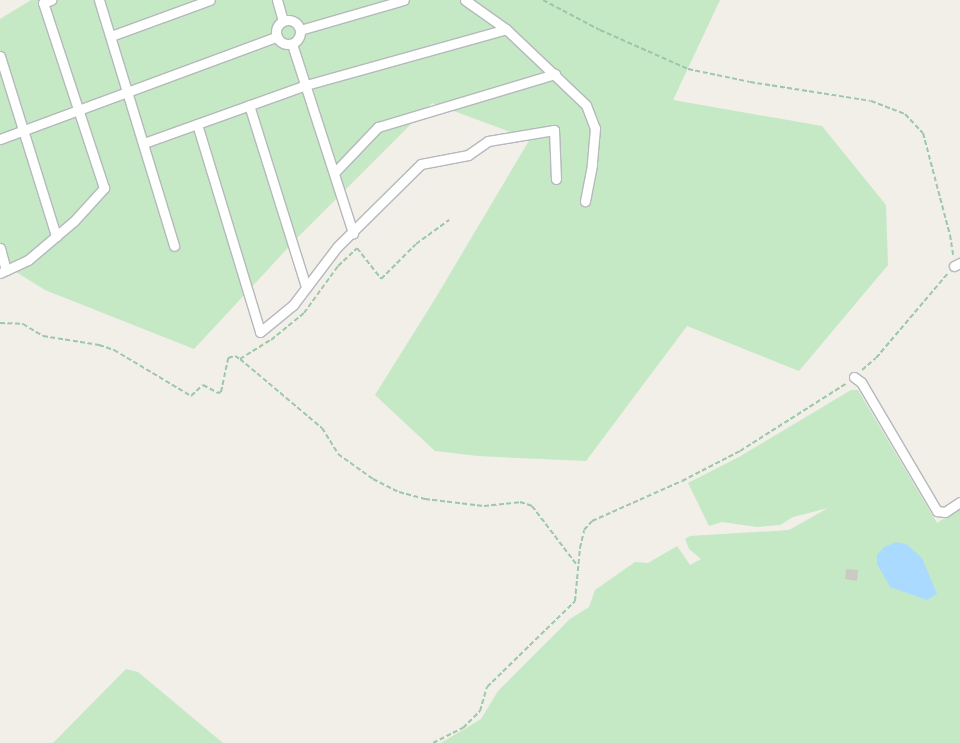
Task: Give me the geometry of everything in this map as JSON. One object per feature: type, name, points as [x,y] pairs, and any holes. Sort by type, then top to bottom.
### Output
[{"type":"street","points":[[0,248],[3,271],[28,260],[74,221],[104,188],[42,3],[51,0]]},
{"type":"street","points":[[99,0],[174,246]]},
{"type":"street","points":[[111,36],[210,0]]},
{"type":"street","points":[[277,0],[284,21]]},
{"type":"street","points":[[300,30],[404,0]]},
{"type":"street","points":[[466,0],[506,29],[586,105],[595,128],[592,165],[585,201]]},
{"type":"street","points":[[284,21],[292,21],[300,30],[299,38],[292,44],[281,43],[276,37],[277,26],[284,21]]},
{"type":"street","points":[[144,143],[306,86],[506,29]]},
{"type":"street","points":[[0,139],[276,37]]},
{"type":"street","points":[[292,44],[353,232]]},
{"type":"street","points":[[0,56],[56,236]]},
{"type":"street","points":[[334,173],[378,126],[555,74]]},
{"type":"street","points":[[249,106],[306,287]]},
{"type":"street","points":[[197,124],[260,332],[293,305],[337,247],[421,164],[468,155],[488,141],[554,130],[556,179]]},
{"type":"street","points":[[854,377],[861,382],[936,511],[945,512],[960,502]]},
{"type":"path","points":[[433,743],[462,728],[480,711],[487,686],[575,601],[578,565],[584,530],[592,521],[682,481],[740,450],[842,388],[876,358],[957,264],[923,133],[905,114],[871,101],[750,82],[688,69],[600,30],[543,0]]},
{"type":"path","points":[[357,248],[381,279],[416,244],[449,220]]},
{"type":"path","points":[[0,323],[23,324],[43,336],[98,345],[114,350],[191,396],[203,385],[218,393],[221,392],[228,358],[234,356],[240,358],[322,428],[338,454],[373,479],[398,492],[425,499],[484,506],[520,502],[532,506],[578,565]]},
{"type":"green space","points":[[31,0],[720,0],[673,100],[822,126],[886,205],[888,265],[799,371],[687,326],[586,461],[478,456],[435,451],[375,395],[435,299],[530,139],[432,103],[298,237],[194,349],[45,290],[0,262],[0,19]]},
{"type":"green space","points":[[851,390],[858,390],[937,523],[960,508],[960,743],[441,743],[481,719],[498,691],[570,619],[589,607],[595,590],[635,562],[648,563],[677,546],[690,565],[701,559],[689,549],[685,539],[690,536],[789,530],[828,508],[793,517],[780,525],[757,527],[722,522],[709,526],[688,483],[739,457]]},
{"type":"green space","points":[[126,669],[138,672],[223,743],[53,743]]},
{"type":"water","points":[[896,542],[906,544],[922,558],[937,594],[927,600],[890,587],[877,564],[877,555],[884,547]]},
{"type":"building","points":[[846,569],[858,570],[857,581],[845,579]]}]
